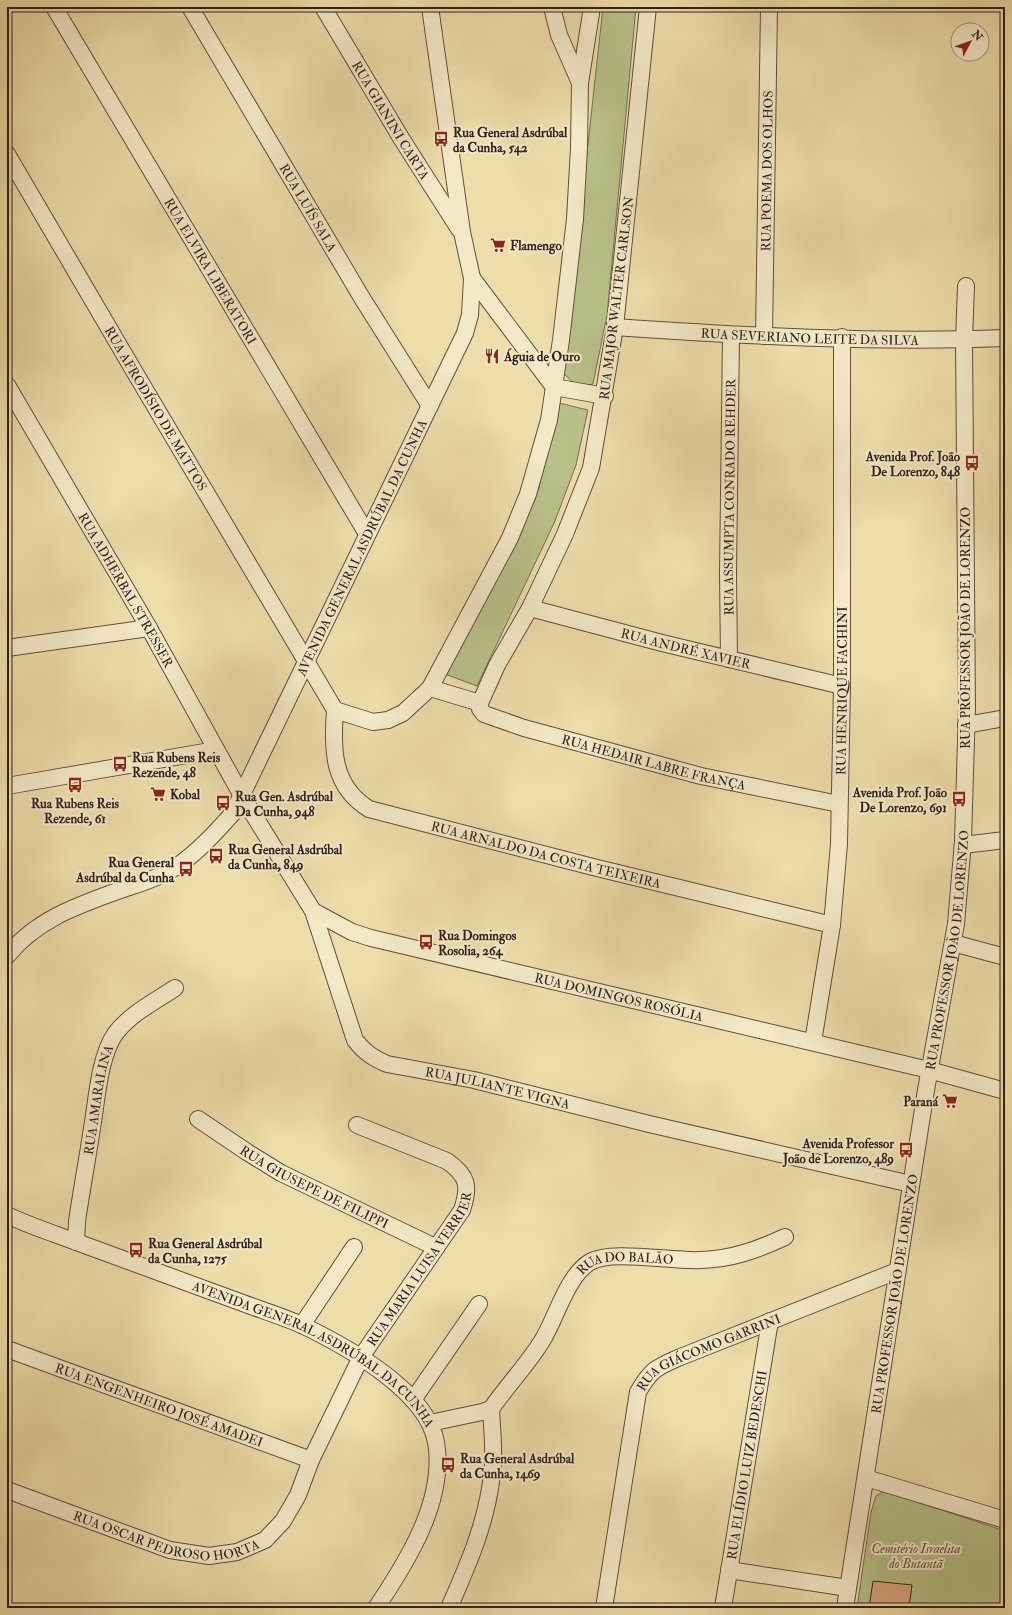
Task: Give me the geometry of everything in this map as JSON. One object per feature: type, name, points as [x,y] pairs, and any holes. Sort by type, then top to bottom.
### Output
[{"type":"street","name":"RUA ELVIRA LIBERATORI","points":[[54,7],[368,534]]},
{"type":"street","name":"RUA LUÍS SALA","points":[[190,7],[362,298],[430,406]]},
{"type":"street","name":"RUA GIANINI CARTA","points":[[323,7],[401,138],[462,232]]},
{"type":"street","name":"AVENIDA GENERAL ASDRÚBAL DA CUNHA","points":[[7,956],[15,946],[44,923],[71,907],[142,883],[176,867],[211,839],[233,812],[465,333],[470,315],[472,278],[462,232],[430,7]]},
{"type":"street","points":[[552,7],[559,35],[580,83]]},
{"type":"street","points":[[306,662],[335,710],[373,722],[388,720],[403,712],[430,688],[510,538],[528,494],[549,420],[575,219],[579,148],[580,83],[592,7]]},
{"type":"street","name":"RUA MAJOR WALTER CARLSON","points":[[480,703],[497,665],[530,608],[566,534],[591,468],[605,396],[615,327],[648,7]]},
{"type":"street","name":"RUA POEMA DOS OLHOS","points":[[764,336],[769,7]]},
{"type":"street","name":"RUA AFRODÍSIO DE MATTOS","points":[[7,154],[306,662]]},
{"type":"street","points":[[472,278],[554,387],[605,396]]},
{"type":"street","name":"RUA PROFESSOR JOÃO DE LORENZO","points":[[845,1608],[866,1478],[871,1429],[929,1070],[956,924],[963,846],[966,725],[964,340],[966,286]]},
{"type":"street","name":"RUA SEVERIANO LEITE DA SILVA","points":[[615,327],[764,336],[964,340],[1005,338]]},
{"type":"street","name":"RUA ASSUMPTA CONRADO REHDER","points":[[729,659],[728,574],[731,335]]},
{"type":"street","name":"RUA HENRIQUE FACHINI","points":[[813,1042],[832,925],[839,844],[842,686],[842,338]]},
{"type":"street","name":"RUA ADHERBAL STRESSER","points":[[7,386],[150,628],[242,796]]},
{"type":"street","name":"RUA ANDRÉ XAVIER","points":[[530,608],[729,659],[842,686]]},
{"type":"street","points":[[7,648],[150,628]]},
{"type":"street","points":[[430,688],[480,703]]},
{"type":"street","name":"RUA HEDAIR LABRE FRANÇA","points":[[480,703],[480,709],[484,714],[524,728],[701,776],[839,804]]},
{"type":"street","name":"RUA ARNALDO DA COSTA TEIXEIRA","points":[[335,710],[333,741],[338,770],[350,794],[357,802],[369,809],[593,867],[832,925]]},
{"type":"street","points":[[966,725],[1005,718]]},
{"type":"street","points":[[7,786],[216,750]]},
{"type":"street","name":"RUA JULIANTE VIGNA","points":[[242,796],[312,911],[355,1040],[362,1049],[374,1059],[387,1064],[474,1080],[650,1124],[911,1184]]},
{"type":"street","points":[[963,846],[1005,840]]},
{"type":"street","name":"RUA DOMINGOS ROSÓLIA","points":[[312,911],[352,932],[371,938],[813,1042],[929,1070],[1005,1091]]},
{"type":"street","points":[[953,943],[1005,957]]},
{"type":"street","name":"RUA AMARALINA","points":[[76,1242],[77,1221],[99,1085],[107,1052],[115,1035],[125,1023],[140,1010],[175,988]]},
{"type":"street","name":"RUA GIUSEPE DE FILIPPI","points":[[198,1119],[246,1152],[281,1173],[435,1248]]},
{"type":"street","name":"RUA MARIA LUISA VERRIER","points":[[357,1125],[447,1161],[460,1170],[466,1181],[467,1194],[462,1210],[361,1357]]},
{"type":"street","name":"AVENIDA GENERAL ASDRÚBAL DA CUNHA","points":[[7,1215],[302,1326],[361,1357],[396,1384],[413,1400],[430,1423],[436,1441],[438,1464],[434,1492],[421,1531],[376,1608]]},
{"type":"street","name":"RUA DO BALÃO","points":[[491,1409],[541,1342],[577,1273],[590,1262],[606,1256],[674,1261],[702,1260],[735,1256],[759,1249],[785,1237]]},
{"type":"street","points":[[302,1326],[354,1248]]},
{"type":"street","name":"RUA GIÁCOMO GARRINI","points":[[604,1608],[638,1392],[648,1375],[659,1366],[678,1358],[897,1271]]},
{"type":"street","points":[[413,1400],[479,1304]]},
{"type":"street","name":"RUA ELÍDIO LUIZ BEDESCHI","points":[[723,1608],[770,1321]]},
{"type":"street","name":"RUA ENGENHEIRO JOSÉ AMADEI","points":[[7,1349],[311,1460]]},
{"type":"street","name":"RUA OSCAR PEDROSO HORTA","points":[[7,1490],[170,1550],[209,1556],[237,1552],[265,1540],[287,1515],[298,1495],[311,1460],[361,1357]]},
{"type":"street","points":[[430,1423],[491,1409],[492,1473],[486,1511],[472,1557],[449,1608]]},
{"type":"street","points":[[866,1478],[1005,1520]]},
{"type":"street","points":[[729,1570],[848,1588]]},
{"type":"green space","points":[[603,7],[636,7],[607,315],[593,384],[578,387],[563,373]]},
{"type":"green space","points":[[555,402],[588,410],[576,465],[555,521],[477,686],[442,673],[539,488]]},
{"type":"green space","name":"Cemitério Israelita do Butantã","points":[[884,1491],[1005,1531],[1005,1608],[857,1608],[871,1512],[876,1496]]},
{"type":"building","points":[[873,1581],[912,1585],[909,1608],[869,1608]]},
{"type":"place","name":"Rua General Asdrúbal da Cunha, 542","points":[[441,139]]},
{"type":"place","name":"Flamengo","points":[[498,245]]},
{"type":"place","name":"Águia de Ouro","points":[[492,356]]},
{"type":"place","name":"Avenida Prof. João De Lorenzo, 848","points":[[972,463]]},
{"type":"place","name":"Rua Rubens Reis Rezende, 48","points":[[120,764]]},
{"type":"place","name":"Rua Rubens Reis Rezende, 61","points":[[75,785]]},
{"type":"place","name":"Kobal","points":[[158,794]]},
{"type":"place","name":"Avenida Prof. João De Lorenzo, 691","points":[[959,799]]},
{"type":"place","name":"Rua Gen. Asdrúbal Da Cunha, 948","points":[[223,803]]},
{"type":"place","name":"Rua General Asdrúbal da Cunha, 849","points":[[216,856]]},
{"type":"place","name":"Rua General Asdrúbal da Cunha","points":[[186,869]]},
{"type":"place","name":"Rua Domingos Rosolia, 264","points":[[426,942]]},
{"type":"place","name":"Paraná","points":[[950,1101]]},
{"type":"place","name":"Avenida Professor João de Lorenzo, 489","points":[[906,1150]]},
{"type":"place","name":"Rua General Asdrúbal da Cunha, 1275","points":[[136,1250]]},
{"type":"place","name":"Rua General Asdrúbal da Cunha, 1469","points":[[448,1465]]}]
